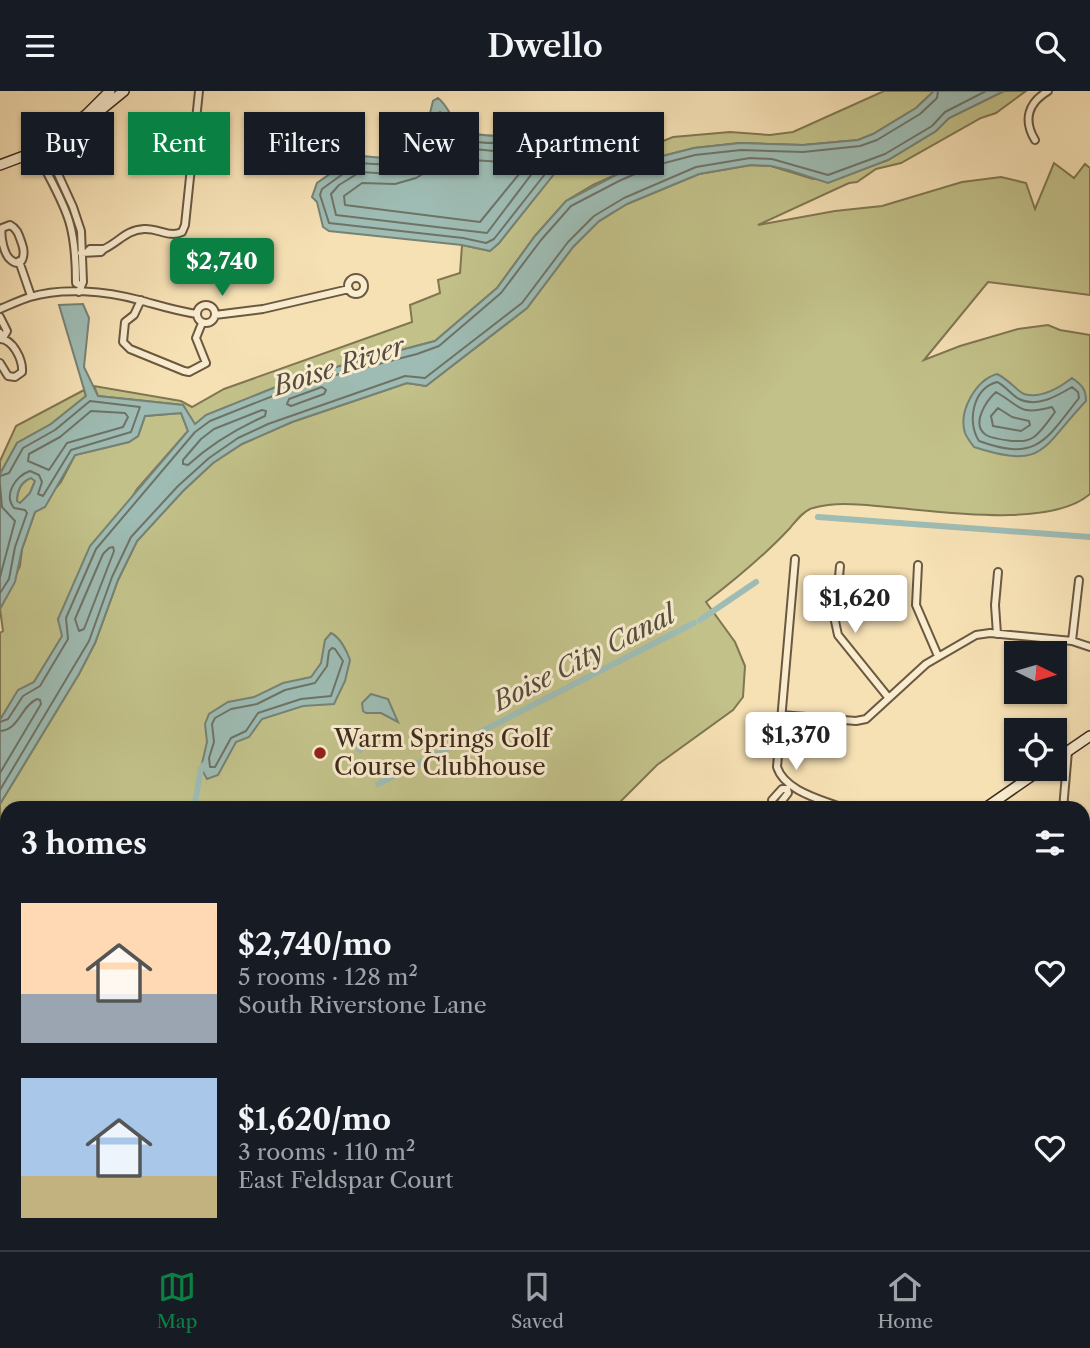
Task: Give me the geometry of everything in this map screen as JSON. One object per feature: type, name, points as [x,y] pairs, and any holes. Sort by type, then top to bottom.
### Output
[{"type":"main road","points":[[89,112],[110,91]]},
{"type":"main road","points":[[98,112],[124,91]]},
{"type":"main road","points":[[0,165],[21,157]]},
{"type":"main road","points":[[1068,751],[1090,736]]},
{"type":"main road","points":[[996,801],[1024,781]]},
{"type":"street","points":[[82,253],[102,252],[128,232],[151,229],[173,235],[184,230],[199,91]]},
{"type":"street","points":[[1035,140],[1027,123],[1028,113],[1034,102],[1048,91]]},
{"type":"street","points":[[59,175],[74,207],[81,230],[83,282],[79,289]]},
{"type":"street","points":[[5,226],[13,226],[17,230],[25,252],[19,261],[9,258],[1,237],[5,226]]},
{"type":"street","points":[[19,261],[30,296]]},
{"type":"street","points":[[0,309],[30,296],[79,289],[197,314]]},
{"type":"street","points":[[202,323],[211,322],[215,316],[263,309],[349,289]]},
{"type":"street","points":[[141,300],[134,315],[125,322],[123,342],[130,349],[184,371],[189,372],[206,363],[196,338],[202,323]]},
{"type":"street","points":[[202,323],[197,314],[199,308],[207,305],[213,309],[215,316]]},
{"type":"street","points":[[0,317],[7,331],[1,337],[11,343],[23,366],[22,372],[18,376],[9,376],[0,363]]},
{"type":"street","points":[[795,559],[777,767],[788,787],[824,801]]},
{"type":"street","points":[[918,565],[916,605],[938,656]]},
{"type":"street","points":[[840,566],[835,621],[838,635],[888,697]]},
{"type":"street","points":[[997,633],[995,605],[998,572]]},
{"type":"street","points":[[1072,641],[1079,580]]},
{"type":"street","points":[[781,715],[861,721],[866,719],[915,672],[976,635],[997,633],[1072,641],[1090,647]]},
{"type":"street","points":[[1064,801],[1068,751]]},
{"type":"street","points":[[783,801],[788,787]]},
{"type":"shaded area","points":[[884,91],[934,91],[916,108],[858,140],[803,145],[740,143],[694,148],[664,156],[664,141],[673,137],[730,132],[770,135],[793,132]]},
{"type":"shaded area","points":[[1004,91],[1026,91],[996,113],[981,118],[901,163],[876,169],[857,182],[849,183],[758,225],[835,211],[882,206],[962,182],[1001,177],[1026,183],[1035,209],[1054,163],[1074,178],[1085,164],[1090,168],[1090,295],[988,282],[924,360],[1018,329],[1048,325],[1090,335],[1090,494],[1072,505],[1022,515],[963,514],[850,504],[822,506],[806,511],[760,558],[706,602],[735,642],[745,666],[743,697],[733,710],[657,765],[621,801],[2,801],[79,674],[95,643],[118,580],[137,541],[213,463],[242,444],[292,422],[407,383],[426,386],[527,308],[573,247],[598,222],[627,204],[699,174],[751,165],[771,166],[813,179],[864,168],[888,160],[936,131],[949,118]]},
{"type":"shaded area","points":[[553,175],[615,175],[566,201],[535,236],[497,288],[435,341],[306,375],[206,415],[195,425],[183,405],[98,396],[94,386],[181,401],[192,407],[224,389],[412,322],[410,305],[440,293],[438,280],[460,273],[462,245],[490,251]]},
{"type":"shaded area","points":[[84,390],[86,396],[51,424],[17,443],[0,474],[0,461],[16,426]]},
{"type":"shaded area","points":[[181,413],[188,431],[137,489],[58,619],[63,635],[34,682],[18,691],[0,720],[0,633],[3,631],[0,609],[20,566],[22,549],[35,512],[61,482],[75,455],[129,442],[138,436],[145,416]]},
{"type":"shaded area","points":[[31,477],[35,481],[30,493],[20,504],[17,501],[19,490]]},
{"type":"water","points":[[934,91],[1004,91],[949,118],[936,131],[888,160],[828,183],[771,166],[751,165],[699,174],[627,204],[599,221],[573,247],[527,308],[426,386],[407,383],[292,422],[242,444],[213,463],[137,541],[118,580],[95,643],[79,674],[0,801],[0,720],[18,690],[34,682],[62,636],[58,619],[90,546],[188,431],[181,413],[145,416],[138,436],[129,442],[75,455],[45,507],[35,512],[22,549],[15,582],[0,609],[0,474],[17,443],[51,424],[86,396],[59,305],[83,304],[89,318],[84,367],[98,396],[183,405],[195,424],[206,415],[306,375],[435,341],[497,288],[535,236],[566,201],[616,175],[664,175],[664,156],[694,148],[740,143],[803,145],[858,140],[916,108]],"holes":[[[31,478],[35,481],[30,493],[20,503],[17,501],[19,490],[22,484]]]},
{"type":"water","points":[[438,98],[449,112],[430,112],[433,101]]},
{"type":"water","points":[[479,134],[493,135],[493,175],[553,175],[490,251],[462,245],[329,231],[323,227],[317,202],[312,197],[317,183],[328,175],[365,175],[365,156],[379,157],[379,175],[479,175]]},
{"type":"water","points":[[997,374],[1024,394],[1030,395],[1050,392],[1072,378],[1083,388],[1086,401],[1050,442],[1029,455],[998,454],[974,447],[965,433],[964,415],[976,390],[989,377]]},
{"type":"water","points":[[331,633],[340,641],[350,660],[345,681],[334,704],[303,706],[262,719],[249,737],[236,742],[218,775],[207,779],[201,768],[207,742],[205,724],[209,714],[228,702],[254,697],[283,683],[311,677],[321,663],[325,640]]},
{"type":"water","points":[[371,694],[388,699],[398,722],[381,713],[363,711],[362,703]]},
{"type":"waterway","name":"Boise City Canal","points":[[818,517],[1090,537]]},
{"type":"waterway","name":"Boise City Canal","points":[[700,620],[756,582]]},
{"type":"waterway","name":"Boise City Canal","points":[[378,784],[694,623]]},
{"type":"waterway","name":"Boise City Canal","points":[[348,727],[360,750]]},
{"type":"waterway","name":"Boise City Canal","points":[[195,801],[201,768],[205,764]]},
{"type":"place","name":"Warm Springs Golf Course Clubhouse","points":[[320,753]]},
{"type":"water label","name":"Boise River","points":[[339,366]]}]
